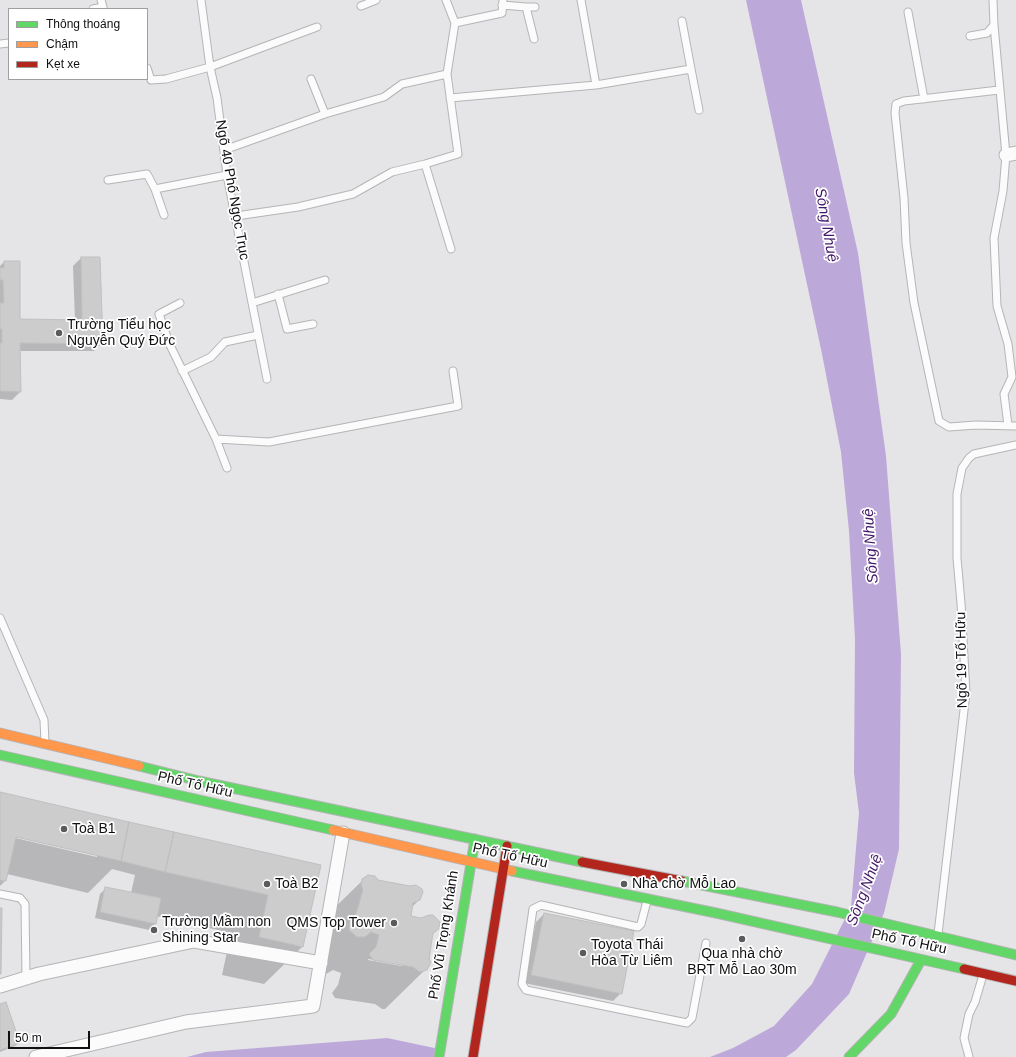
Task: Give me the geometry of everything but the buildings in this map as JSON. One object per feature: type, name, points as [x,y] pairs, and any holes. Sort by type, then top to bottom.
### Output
[{"type":"main road","name":"Phố Tố Hữu","points":[[0,733],[262,794],[476,838],[507,846],[837,912],[1016,955]]},
{"type":"main road","name":"Phố Tố Hữu","points":[[0,755],[85,773],[471,862],[648,899],[1016,981]]},
{"type":"main road","points":[[259,814],[262,794]]},
{"type":"main road","name":"Phố Vũ Trọng Khánh","points":[[439,1057],[476,838]]},
{"type":"main road","points":[[473,1057],[507,846]]},
{"type":"main road","points":[[849,1057],[891,1014],[921,960]]},
{"type":"street","points":[[36,1057],[186,1022],[313,1006],[343,833]]},
{"type":"street","points":[[0,986],[26,978],[194,940],[320,963]]},
{"type":"lane","points":[[98,8],[103,7],[101,0]]},
{"type":"lane","name":"Ngõ 40 Phố Ngọc Trục","points":[[201,0],[210,67],[217,98],[227,175],[267,379]]},
{"type":"lane","points":[[361,6],[376,0]]},
{"type":"lane","points":[[236,216],[298,207],[353,194],[392,172],[458,154],[446,74],[455,23],[446,0]]},
{"type":"lane","points":[[580,0],[596,86]]},
{"type":"lane","points":[[992,0],[998,90],[1011,154],[994,238],[997,306],[1008,344],[1012,377],[1004,394],[1008,425]]},
{"type":"lane","points":[[455,23],[502,13],[503,3],[535,7]]},
{"type":"lane","points":[[526,7],[534,39]]},
{"type":"lane","points":[[908,12],[924,99]]},
{"type":"lane","points":[[682,21],[699,110]]},
{"type":"lane","points":[[970,36],[987,33],[994,25]]},
{"type":"lane","points":[[148,71],[151,80],[166,79],[210,67],[317,27]]},
{"type":"lane","points":[[450,98],[596,86],[691,68]]},
{"type":"lane","points":[[224,150],[325,114],[384,97],[402,84],[446,74]]},
{"type":"lane","points":[[311,79],[325,114]]},
{"type":"lane","points":[[998,90],[904,100],[896,104],[895,113],[902,177],[906,243],[914,303],[939,421],[949,427],[976,425],[1016,426]]},
{"type":"lane","points":[[425,164],[451,249]]},
{"type":"lane","points":[[108,180],[147,174],[155,189],[164,215]]},
{"type":"lane","points":[[155,189],[227,175]]},
{"type":"lane","points":[[252,303],[325,280]]},
{"type":"lane","points":[[278,294],[287,329],[313,324]]},
{"type":"lane","points":[[180,303],[159,314],[169,344],[216,439],[227,468]]},
{"type":"lane","points":[[182,371],[211,357],[225,342],[258,335]]},
{"type":"lane","points":[[216,439],[270,442],[458,406],[453,371]]},
{"type":"lane","name":"Ngõ 19 Tố Hữu","points":[[937,936],[966,693],[961,603],[956,558],[957,494],[962,468],[969,458],[974,454],[1016,445]]},
{"type":"lane","points":[[0,618],[44,720],[46,744]]},
{"type":"lane","points":[[0,894],[20,898],[25,904],[26,978]]},
{"type":"lane","points":[[648,899],[641,924],[638,927],[541,906],[533,909],[522,984],[526,990],[687,1023],[692,1018],[706,943]]},
{"type":"lane","points":[[969,1057],[964,1038],[983,973]]},
{"type":"water","name":"Sông Nhuệ","points":[[746,0],[801,0],[858,253],[886,456],[901,654],[899,849],[884,913],[849,994],[796,1050],[786,1057],[710,1057],[733,1048],[774,1026],[812,984],[851,907],[859,813],[854,773],[855,639],[849,531],[841,452],[822,354]]},
{"type":"water","points":[[387,1038],[477,1057],[187,1057],[206,1052]]},
{"type":"pier","points":[[440,1047],[473,1054],[473,1057],[439,1057]]},
{"type":"traffic: fast","points":[[0,755],[333,830]]},
{"type":"traffic: fast","points":[[139,766],[199,781],[582,862]]},
{"type":"traffic: fast","points":[[439,1057],[475,839]]},
{"type":"traffic: fast","points":[[512,871],[716,913],[964,969]]},
{"type":"traffic: fast","points":[[682,881],[837,912],[1016,955]]},
{"type":"traffic: fast","points":[[849,1057],[891,1014],[921,960]]},
{"type":"traffic: slow","points":[[0,733],[139,766]]},
{"type":"traffic: slow","points":[[333,830],[512,871]]},
{"type":"traffic: jam","points":[[473,1057],[507,846]]},
{"type":"traffic: jam","points":[[582,862],[682,881]]},
{"type":"traffic: jam","points":[[964,969],[1016,981]]},
{"type":"place","name":"Trường Tiểu học Nguyễn Quý Đức","points":[[59,333]]},
{"type":"place","name":"Toà B1","points":[[64,829]]},
{"type":"place","name":"Toà B2","points":[[267,884]]},
{"type":"place","name":"Nhà chờ Mỗ Lao","points":[[624,884]]},
{"type":"place","name":"QMS Top Tower","points":[[394,923]]},
{"type":"place","name":"Trường Mầm non Shining Star","points":[[154,930]]},
{"type":"place","name":"Qua nhà chờ BRT Mỗ Lao 30m","points":[[742,939]]},
{"type":"place","name":"Toyota Thái Hòa Từ Liêm","points":[[583,953]]}]
